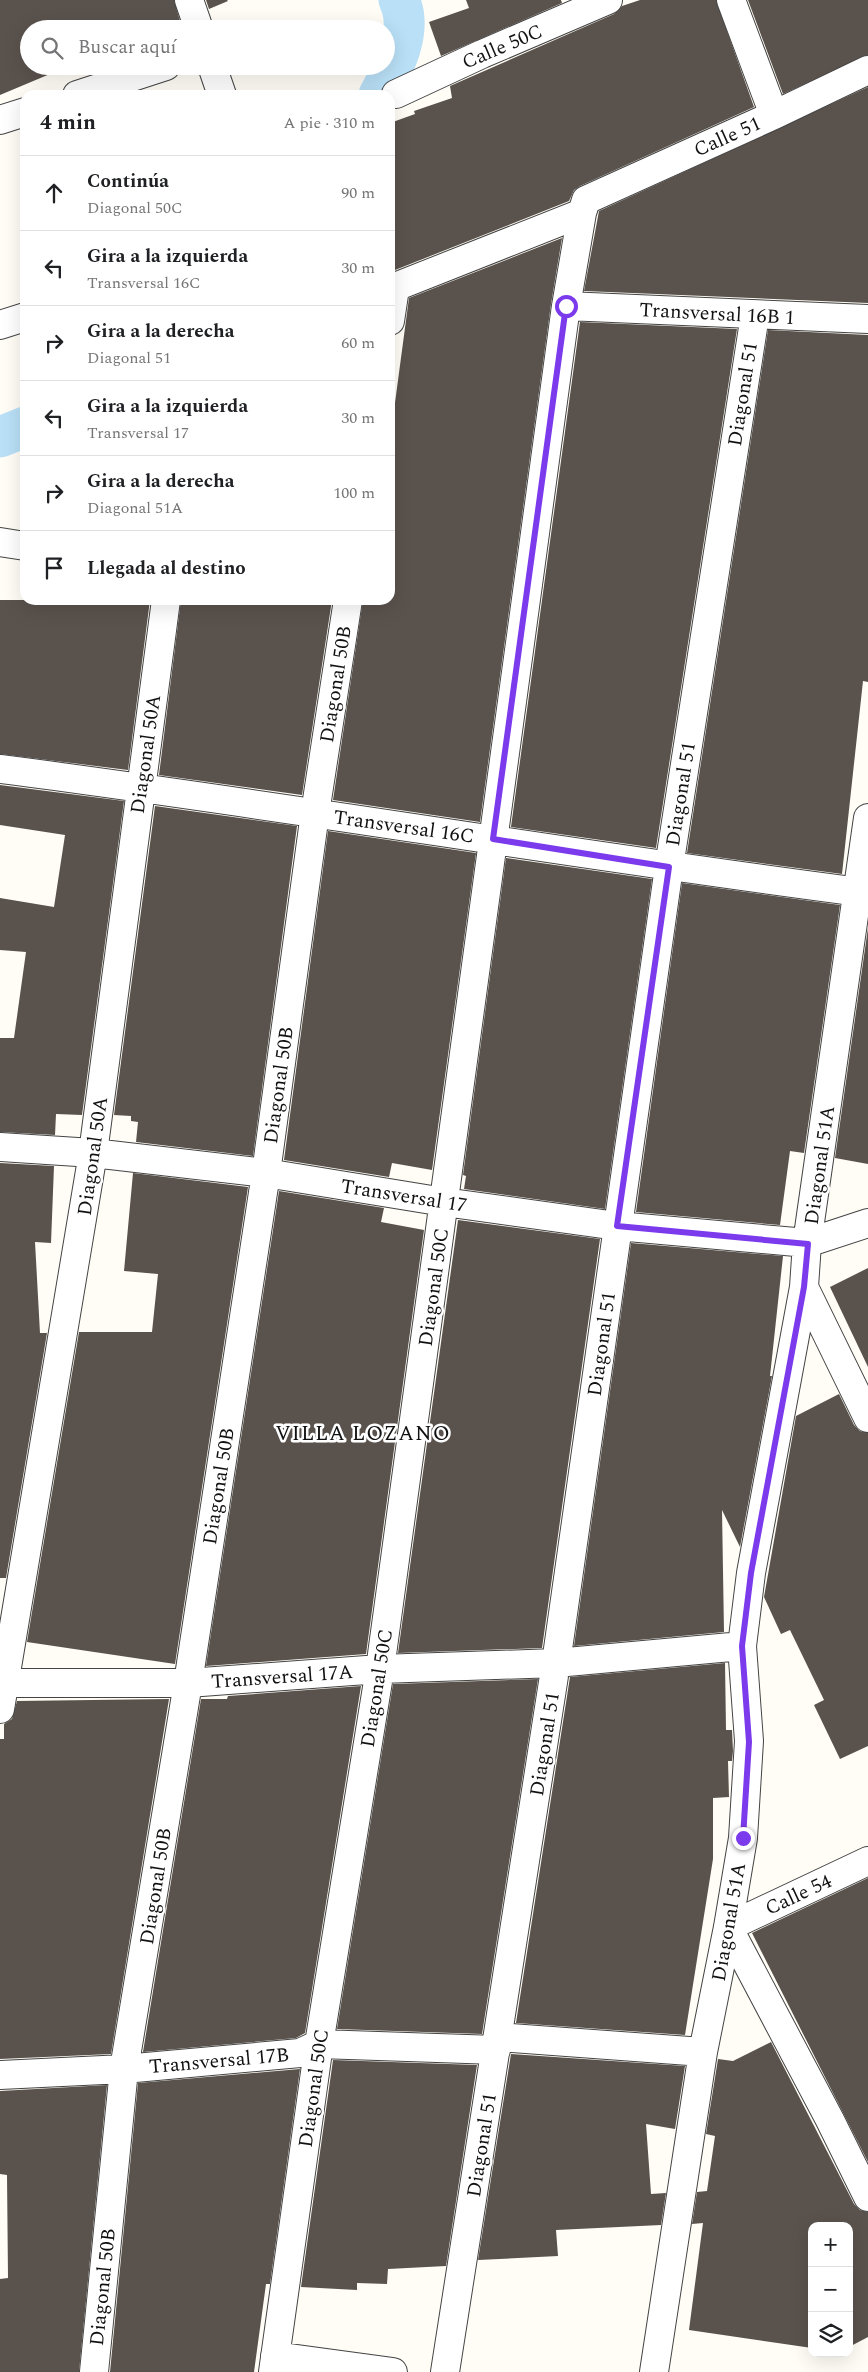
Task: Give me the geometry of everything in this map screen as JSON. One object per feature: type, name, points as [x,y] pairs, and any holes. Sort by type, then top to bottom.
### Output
[{"type":"street","points":[[189,0],[196,20]]},
{"type":"street","name":"Calle 50C","points":[[396,94],[482,54],[608,0]]},
{"type":"street","points":[[731,0],[774,116]]},
{"type":"street","name":"Calle 51","points":[[395,287],[584,207],[868,70]]},
{"type":"street","points":[[92,90],[138,75]]},
{"type":"street","points":[[215,75],[220,90]]},
{"type":"street","points":[[0,120],[20,114]]},
{"type":"street","name":"Diagonal 50C","points":[[274,2364],[319,2044],[380,1669],[566,306],[584,207]]},
{"type":"street","name":"Transversal 16B 1","points":[[566,306],[868,320]]},
{"type":"street","name":"Diagonal 51","points":[[444,2372],[556,1663],[669,867],[755,315]]},
{"type":"street","points":[[0,325],[20,319]]},
{"type":"street","points":[[0,542],[20,545]]},
{"type":"street","name":"Diagonal 50A","points":[[1,1692],[93,1153],[165,605]]},
{"type":"street","name":"Diagonal 50B","points":[[94,2372],[124,2069],[188,1683],[266,1173],[315,813],[347,605]]},
{"type":"street","name":"Transversal 16C","points":[[0,769],[140,787],[669,867],[864,893]]},
{"type":"street","name":"Diagonal 51A","points":[[654,2372],[703,2052],[728,1927],[743,1838],[749,1742],[742,1646],[751,1573],[804,1287],[808,1244],[864,893],[868,818]]},
{"type":"street","name":"Transversal 17","points":[[0,1147],[93,1153],[266,1173],[444,1202],[617,1226],[808,1244]]},
{"type":"street","points":[[808,1244],[868,1223]]},
{"type":"street","points":[[804,1287],[868,1418]]},
{"type":"street","name":"Transversal 17A","points":[[1,1692],[188,1683],[380,1669],[556,1663],[742,1646]]},
{"type":"street","name":"Calle 54","points":[[728,1927],[868,1861]]},
{"type":"street","points":[[728,1927],[830,2120],[868,2197]]},
{"type":"street","name":"Transversal 17B","points":[[0,2075],[124,2069],[300,2053],[319,2044],[497,2044],[703,2052]]},
{"type":"street","points":[[274,2364],[393,2372]]},
{"type":"building","points":[[0,0],[174,0],[180,20],[20,20],[20,75],[48,75],[0,95]]},
{"type":"building","points":[[206,0],[227,0],[228,1],[209,9]]},
{"type":"building","points":[[466,0],[561,0],[562,3],[441,56],[429,22],[469,8]]},
{"type":"building","points":[[640,0],[716,0],[754,107],[580,186],[574,190],[569,201],[395,270],[395,121],[415,114],[414,111],[452,98],[450,86],[614,14],[622,6]]},
{"type":"building","points":[[748,0],[868,0],[868,55],[783,94]]},
{"type":"building","points":[[868,87],[868,303],[584,291],[599,211]]},
{"type":"building","points":[[562,238],[551,304],[480,822],[333,800],[362,605],[395,605],[395,403],[409,298]]},
{"type":"building","points":[[580,322],[737,329],[656,848],[511,827]]},
{"type":"building","points":[[768,330],[868,335],[868,682],[863,681],[842,874],[687,853]]},
{"type":"building","points":[[0,600],[20,600],[20,605],[149,605],[128,770],[0,754]]},
{"type":"building","points":[[180,605],[331,605],[302,795],[159,775]]},
{"type":"building","points":[[0,785],[124,801],[82,1115],[56,1114],[55,1135],[0,1132],[0,1038],[14,1038],[26,952],[0,950],[0,898],[54,907],[65,835],[0,825]]},
{"type":"building","points":[[155,806],[297,826],[253,1156],[136,1142],[138,1122],[131,1121],[131,1116],[114,1115]]},
{"type":"building","points":[[328,831],[476,853],[432,1170],[392,1163],[389,1177],[284,1160]]},
{"type":"building","points":[[506,858],[652,879],[605,1209],[464,1189],[466,1176],[463,1175]]},
{"type":"building","points":[[682,883],[840,905],[804,1153],[790,1151],[780,1225],[636,1212]]},
{"type":"building","points":[[868,928],[868,1164],[835,1158]]},
{"type":"building","points":[[0,1163],[54,1166],[51,1243],[35,1242],[40,1333],[47,1333],[6,1578],[0,1578]]},
{"type":"building","points":[[133,1173],[248,1187],[175,1664],[27,1642],[79,1332],[152,1332],[158,1274],[124,1271]]},
{"type":"building","points":[[279,1191],[384,1208],[381,1222],[424,1230],[366,1654],[206,1666]]},
{"type":"building","points":[[458,1220],[600,1239],[542,1648],[398,1653]]},
{"type":"building","points":[[631,1243],[783,1256],[770,1376],[772,1376],[740,1547],[722,1510],[724,1632],[574,1646]]},
{"type":"building","points":[[868,1268],[868,1367],[830,1287]]},
{"type":"building","points":[[839,1394],[854,1425],[860,1431],[868,1433],[868,1746],[840,1759],[814,1705],[824,1700],[790,1630],[781,1634],[764,1597],[796,1416]]},
{"type":"building","points":[[725,1663],[726,1730],[732,1730],[733,1751],[732,1761],[728,1761],[729,1797],[713,1798],[713,1859],[685,2035],[516,2023],[570,1677]]},
{"type":"building","points":[[538,1679],[482,2034],[337,2029],[393,1684]]},
{"type":"building","points":[[361,1686],[305,2033],[296,2038],[143,2052],[201,1699],[227,1699],[228,1696]]},
{"type":"building","points":[[169,1699],[111,2054],[0,2059],[0,1739],[4,1739],[4,1724],[12,1719],[17,1701]]},
{"type":"building","points":[[868,1878],[868,2162],[752,1933]]},
{"type":"building","points":[[771,2042],[854,2204],[860,2210],[868,2212],[868,2337],[853,2345],[853,2222],[808,2222],[808,2347],[689,2330],[703,2223],[692,2224],[697,2192],[707,2191],[715,2136],[706,2134],[718,2059],[733,2061]]},
{"type":"building","points":[[511,2054],[685,2066],[675,2129],[646,2124],[651,2194],[666,2193],[661,2225],[556,2230],[558,2256],[478,2260]]},
{"type":"building","points":[[333,2060],[477,2065],[446,2266],[388,2269],[387,2284],[357,2283],[357,2290],[301,2287]]},
{"type":"building","points":[[300,2069],[270,2284],[266,2284],[254,2372],[110,2372],[138,2083]]},
{"type":"building","points":[[107,2085],[79,2372],[0,2372],[0,2279],[8,2278],[7,2175],[0,2174],[0,2091]]},
{"type":"waterway","points":[[395,61],[400,49],[404,24],[399,0]]},
{"type":"waterway","points":[[382,90],[389,75]]},
{"type":"waterway","points":[[0,437],[20,429]]},
{"type":"district","name":"VILLA LOZANO","points":[[363,1433]]},
{"type":"route","points":[[566,306],[493,839],[669,867],[617,1226],[808,1244],[804,1287],[751,1573],[742,1646],[749,1742],[743,1838]]}]
